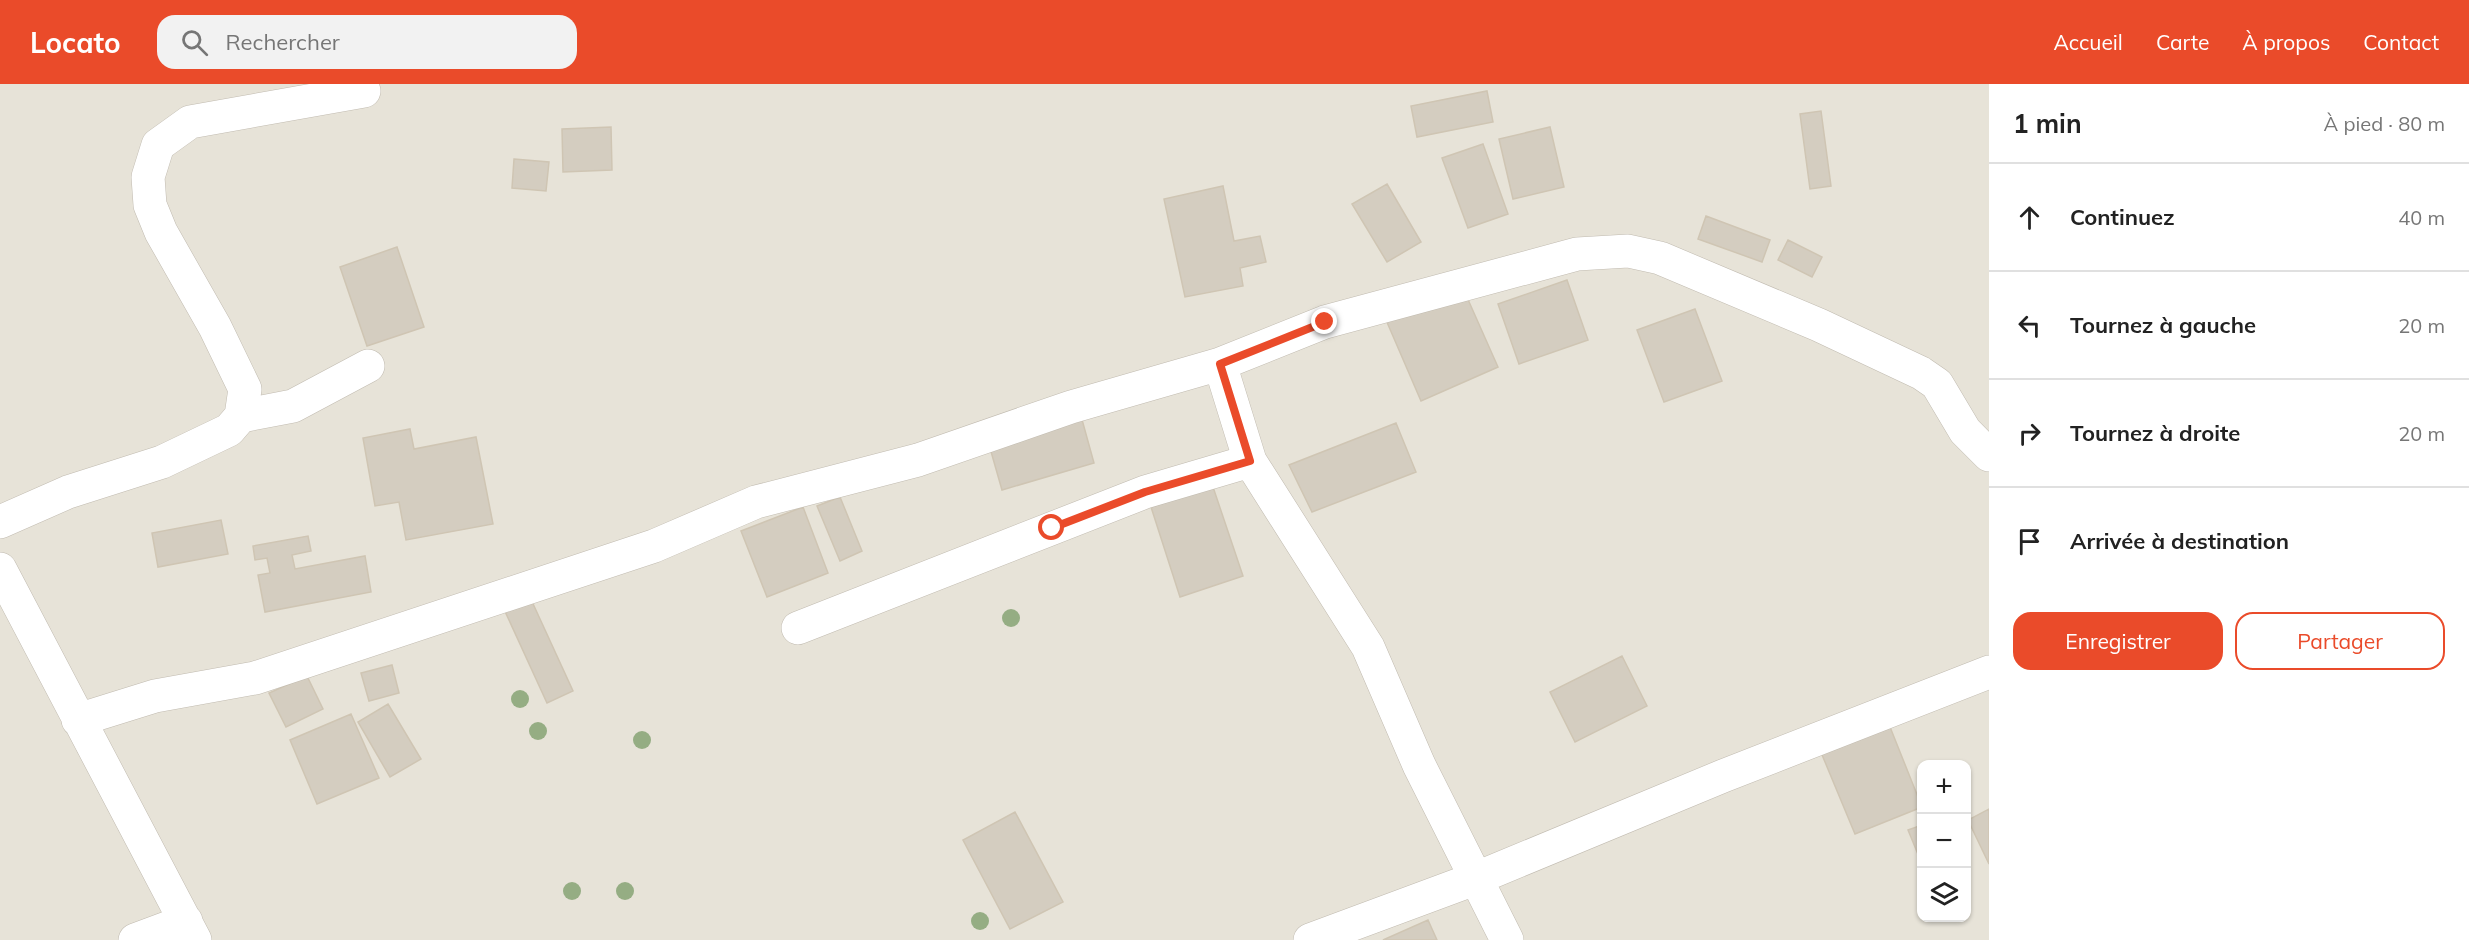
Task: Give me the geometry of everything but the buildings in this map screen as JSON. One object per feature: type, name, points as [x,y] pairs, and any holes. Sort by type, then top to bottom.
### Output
[{"type":"street","points":[[242,416],[245,389],[215,327],[161,232],[150,205],[148,177],[158,145],[190,122],[364,91]]},
{"type":"street","points":[[78,720],[155,696],[255,678],[654,546],[756,502],[918,460],[1071,407],[1220,364],[1325,322],[1577,254],[1628,251],[1671,262],[1819,325],[1921,373],[1937,384],[1965,431],[1989,455]]},
{"type":"street","points":[[1220,364],[1250,461],[1368,647],[1419,765],[1507,940]]},
{"type":"street","points":[[0,522],[68,492],[162,462],[229,430],[242,416],[293,406],[368,366]]},
{"type":"street","points":[[798,628],[1145,492],[1250,461]]},
{"type":"street","points":[[0,569],[191,931],[135,940]]},
{"type":"street","points":[[1310,940],[1477,878],[1723,776],[1989,672]]},
{"type":"shaded area","points":[[0,84],[1989,84],[1989,940],[0,940]]},
{"type":"route","points":[[1052,528],[1145,492],[1250,461],[1220,364],[1325,322]]}]
